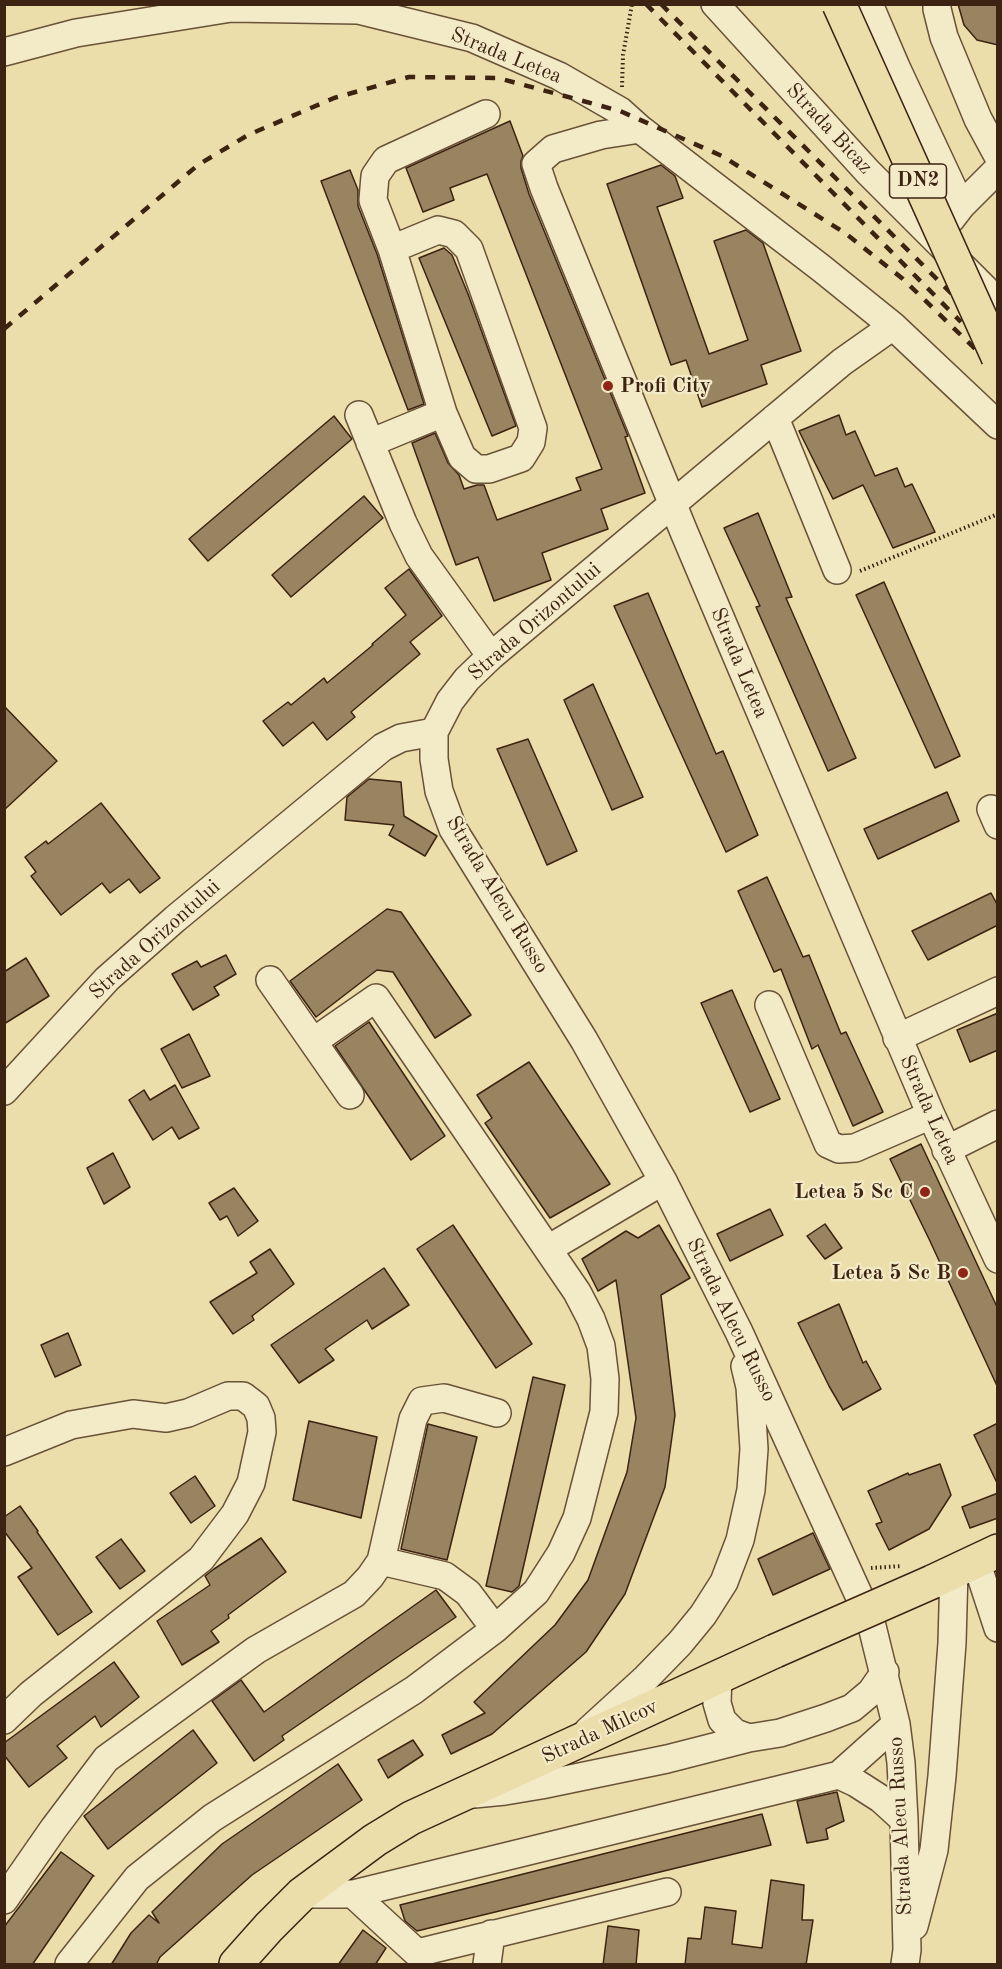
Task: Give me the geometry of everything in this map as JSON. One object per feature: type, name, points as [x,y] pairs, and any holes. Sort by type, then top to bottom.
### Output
[{"type":"main road","name":"DN2","points":[[839,4],[998,357]]},
{"type":"main road","name":"Strada Milcov","points":[[236,1965],[302,1894],[375,1840],[411,1818],[718,1676],[965,1566]]},
{"type":"street","name":"Strada Bicaz","points":[[715,4],[868,172],[998,302]]},
{"type":"street","points":[[869,4],[961,206]]},
{"type":"street","points":[[938,4],[937,9],[944,37],[978,119],[998,156]]},
{"type":"street","name":"Strada Letea","points":[[4,52],[76,33],[231,8],[358,10],[472,38],[559,76],[620,111],[893,326],[998,424]]},
{"type":"street","points":[[392,249],[438,230],[454,234],[469,249],[533,428],[531,442],[521,458],[489,469],[476,469],[462,457],[443,413],[392,249],[373,200],[375,176],[386,160],[486,114]]},
{"type":"street","name":"Strada Letea","points":[[640,129],[601,135],[553,149],[536,164],[673,505],[897,1038],[946,1150],[998,1259]]},
{"type":"street","points":[[936,240],[961,206],[998,169]]},
{"type":"street","name":"Strada Orizontului","points":[[4,1091],[107,980],[175,919],[383,747],[401,738],[434,732],[450,701],[491,656],[842,362],[893,326]]},
{"type":"street","points":[[370,443],[443,413]]},
{"type":"street","points":[[358,415],[419,556],[491,656]]},
{"type":"street","points":[[775,418],[837,570]]},
{"type":"street","name":"Strada Alecu Russo","points":[[434,732],[434,759],[439,791],[453,829],[585,1040],[663,1181],[739,1332],[871,1622],[896,1724],[904,1820],[906,1957]]},
{"type":"street","points":[[270,980],[350,1095]]},
{"type":"street","points":[[897,1038],[998,991]]},
{"type":"street","points":[[69,1965],[137,1878],[212,1818],[414,1690],[495,1629],[536,1592],[561,1553],[577,1518],[604,1412],[605,1378],[601,1346],[595,1328],[577,1292],[376,998],[314,1041]]},
{"type":"street","points":[[768,1005],[828,1144],[839,1149],[855,1148],[931,1115]]},
{"type":"street","points":[[946,1150],[998,1124]]},
{"type":"street","points":[[548,1249],[663,1181]]},
{"type":"street","points":[[573,1745],[646,1678],[680,1643],[703,1615],[724,1582],[740,1540],[747,1510],[754,1449],[750,1387],[739,1332]]},
{"type":"street","points":[[4,1452],[71,1425],[133,1414],[166,1418],[188,1413],[228,1396],[243,1396],[256,1406],[261,1418],[262,1432],[251,1483],[235,1514],[201,1559],[31,1694],[4,1720]]},
{"type":"street","points":[[4,1900],[106,1759],[256,1650],[354,1594],[370,1577],[381,1561],[413,1419],[422,1401],[444,1398],[497,1413]]},
{"type":"street","points":[[381,1561],[445,1576],[468,1593],[495,1629]]},
{"type":"street","points":[[965,1566],[998,1628]]},
{"type":"street","name":"Strada Alecu Russo","points":[[906,1957],[934,1850],[952,1643],[965,1566]]},
{"type":"street","points":[[464,1794],[541,1785],[780,1733],[826,1719],[852,1708],[871,1692],[885,1672]]},
{"type":"street","points":[[718,1676],[717,1703],[722,1720],[735,1733],[749,1738]]},
{"type":"street","points":[[302,1894],[353,1894],[839,1775],[896,1724]]},
{"type":"street","points":[[839,1775],[881,1798],[904,1820]]},
{"type":"street","points":[[353,1894],[417,1953],[667,1892]]},
{"type":"street","points":[[487,1965],[491,1934]]},
{"type":"path","points":[[620,111],[623,55],[632,4]]},
{"type":"path","points":[[837,570],[846,576],[998,514]]},
{"type":"path","points":[[871,1568],[903,1565]]},
{"type":"building","points":[[958,4],[998,4],[998,45],[977,40],[964,25]]},
{"type":"building","points":[[510,121],[523,156],[521,168],[529,194],[628,436],[625,437],[645,493],[601,509],[608,529],[542,553],[551,580],[494,601],[478,557],[456,565],[412,443],[435,433],[448,463],[459,475],[464,489],[484,485],[497,520],[581,490],[576,478],[602,469],[487,174],[450,188],[454,200],[423,212],[406,168]]},
{"type":"building","points":[[661,165],[675,176],[683,198],[657,207],[709,354],[748,340],[714,241],[746,230],[763,243],[801,351],[761,365],[767,384],[702,407],[686,360],[671,365],[607,184]]},
{"type":"building","points":[[350,170],[358,190],[358,206],[377,254],[424,404],[408,410],[321,181]]},
{"type":"building","points":[[444,248],[452,255],[468,294],[516,426],[492,436],[419,258]]},
{"type":"building","points":[[839,415],[846,435],[855,431],[875,476],[897,468],[905,487],[912,484],[935,532],[893,548],[863,485],[833,499],[799,431]]},
{"type":"building","points":[[334,416],[352,439],[208,561],[189,539]]},
{"type":"building","points":[[364,496],[383,518],[291,597],[272,575]]},
{"type":"building","points":[[758,513],[792,597],[786,598],[856,758],[828,771],[756,607],[760,606],[724,528]]},
{"type":"building","points":[[409,569],[442,616],[410,642],[420,654],[351,712],[355,717],[327,740],[313,722],[283,746],[263,721],[288,702],[291,705],[324,678],[327,683],[406,615],[385,588]]},
{"type":"building","points":[[884,582],[960,756],[935,768],[856,595]]},
{"type":"building","points":[[648,593],[716,754],[723,751],[758,835],[726,852],[614,606]]},
{"type":"building","points":[[593,684],[643,797],[612,810],[564,700]]},
{"type":"building","points":[[4,706],[57,761],[4,810]]},
{"type":"building","points":[[528,739],[577,851],[547,865],[497,749]]},
{"type":"building","points":[[369,779],[401,782],[404,816],[437,836],[425,856],[389,835],[394,825],[345,820],[347,797]]},
{"type":"building","points":[[947,792],[959,821],[878,859],[864,829]]},
{"type":"building","points":[[101,803],[160,878],[140,893],[129,879],[110,893],[102,883],[61,915],[31,876],[36,872],[25,857],[46,841],[48,844]]},
{"type":"building","points":[[767,877],[803,957],[809,955],[841,1034],[846,1032],[883,1112],[853,1126],[818,1045],[812,1049],[781,969],[774,972],[738,891]]},
{"type":"building","points":[[991,893],[998,906],[998,925],[928,960],[912,931]]},
{"type":"building","points":[[387,909],[401,912],[471,1015],[435,1038],[393,972],[377,970],[316,1017],[290,981]]},
{"type":"building","points":[[226,955],[236,974],[214,987],[219,995],[193,1010],[172,974],[197,961],[201,967]]},
{"type":"building","points":[[26,958],[49,996],[4,1024],[4,972]]},
{"type":"building","points":[[732,990],[780,1099],[750,1112],[701,1003]]},
{"type":"building","points":[[998,1013],[998,1050],[970,1062],[957,1030]]},
{"type":"building","points":[[369,1022],[445,1136],[411,1160],[335,1046]]},
{"type":"building","points":[[189,1034],[210,1076],[182,1088],[161,1049]]},
{"type":"building","points":[[529,1062],[610,1184],[550,1218],[485,1123],[492,1118],[477,1095]]},
{"type":"building","points":[[175,1085],[199,1128],[179,1139],[172,1127],[153,1140],[129,1100],[144,1090],[150,1100]]},
{"type":"building","points":[[921,1144],[998,1309],[998,1388],[890,1159]]},
{"type":"building","points":[[113,1153],[130,1187],[104,1204],[87,1168]]},
{"type":"building","points":[[234,1188],[258,1221],[238,1236],[227,1216],[220,1220],[209,1203]]},
{"type":"building","points":[[770,1209],[783,1235],[730,1261],[717,1234]]},
{"type":"building","points":[[825,1224],[842,1248],[825,1259],[807,1236]]},
{"type":"building","points":[[453,1225],[532,1344],[496,1368],[417,1249]]},
{"type":"building","points":[[659,1225],[690,1278],[661,1295],[675,1415],[665,1487],[625,1594],[586,1652],[492,1734],[451,1754],[442,1735],[485,1713],[474,1702],[555,1625],[588,1580],[627,1472],[636,1418],[616,1280],[598,1291],[582,1259],[626,1231],[638,1238]]},
{"type":"building","points":[[270,1249],[294,1284],[252,1316],[254,1320],[233,1334],[210,1302],[257,1273],[250,1262]]},
{"type":"building","points":[[384,1268],[409,1305],[372,1329],[367,1320],[325,1349],[334,1360],[299,1383],[271,1345]]},
{"type":"building","points":[[839,1304],[863,1363],[866,1361],[881,1389],[843,1410],[798,1323]]},
{"type":"building","points":[[68,1333],[81,1365],[55,1377],[41,1345]]},
{"type":"building","points":[[533,1377],[565,1385],[519,1586],[512,1592],[486,1586]]},
{"type":"building","points":[[309,1421],[377,1437],[361,1518],[293,1500]]},
{"type":"building","points":[[998,1423],[998,1485],[974,1435]]},
{"type":"building","points":[[428,1424],[477,1437],[447,1560],[401,1549]]},
{"type":"building","points":[[940,1464],[951,1495],[929,1529],[889,1550],[876,1524],[882,1522],[868,1491],[908,1473],[909,1475]]},
{"type":"building","points":[[195,1476],[215,1506],[191,1523],[170,1493]]},
{"type":"building","points":[[998,1493],[998,1518],[970,1528],[962,1507]]},
{"type":"building","points":[[20,1506],[92,1612],[58,1635],[18,1577],[32,1568],[4,1531],[4,1517]]},
{"type":"building","points":[[813,1533],[830,1569],[773,1595],[758,1559]]},
{"type":"building","points":[[261,1538],[286,1572],[228,1615],[229,1618],[211,1631],[219,1642],[182,1665],[157,1621],[210,1585],[205,1576]]},
{"type":"building","points":[[121,1539],[145,1571],[120,1589],[96,1557]]},
{"type":"building","points":[[436,1590],[456,1617],[282,1736],[284,1740],[254,1761],[212,1701],[241,1680],[264,1712]]},
{"type":"building","points":[[114,1662],[139,1697],[101,1727],[95,1716],[57,1746],[67,1758],[29,1787],[4,1755],[4,1743]]},
{"type":"building","points":[[193,1730],[217,1763],[108,1849],[84,1816]]},
{"type":"building","points":[[413,1740],[423,1755],[388,1778],[378,1760]]},
{"type":"building","points":[[338,1764],[362,1800],[252,1875],[160,1957],[156,1965],[111,1965],[131,1933],[149,1915],[159,1923],[152,1912],[222,1844]]},
{"type":"building","points":[[837,1792],[844,1821],[826,1829],[828,1839],[807,1843],[797,1801]]},
{"type":"building","points":[[762,1814],[771,1845],[417,1931],[405,1921],[400,1905]]},
{"type":"building","points":[[61,1852],[94,1876],[32,1965],[4,1965],[4,1927]]},
{"type":"building","points":[[771,1880],[804,1885],[802,1920],[813,1920],[806,1965],[685,1965],[688,1938],[701,1939],[705,1907],[736,1911],[732,1944],[762,1948]]},
{"type":"building","points":[[608,1926],[639,1930],[636,1965],[603,1965]]},
{"type":"building","points":[[363,1930],[386,1948],[375,1965],[338,1965]]},
{"type":"railway","points":[[646,4],[961,322]]},
{"type":"railway","points":[[661,4],[998,340]]},
{"type":"railway","points":[[4,329],[198,165],[248,135],[334,98],[409,77],[498,78],[620,111],[722,156],[845,233],[903,279],[998,371]]},
{"type":"place","name":"Profi City","points":[[608,386]]},
{"type":"place","name":"Letea 5 Sc C","points":[[925,1192]]},
{"type":"place","name":"Letea 5 Sc B","points":[[963,1273]]}]
